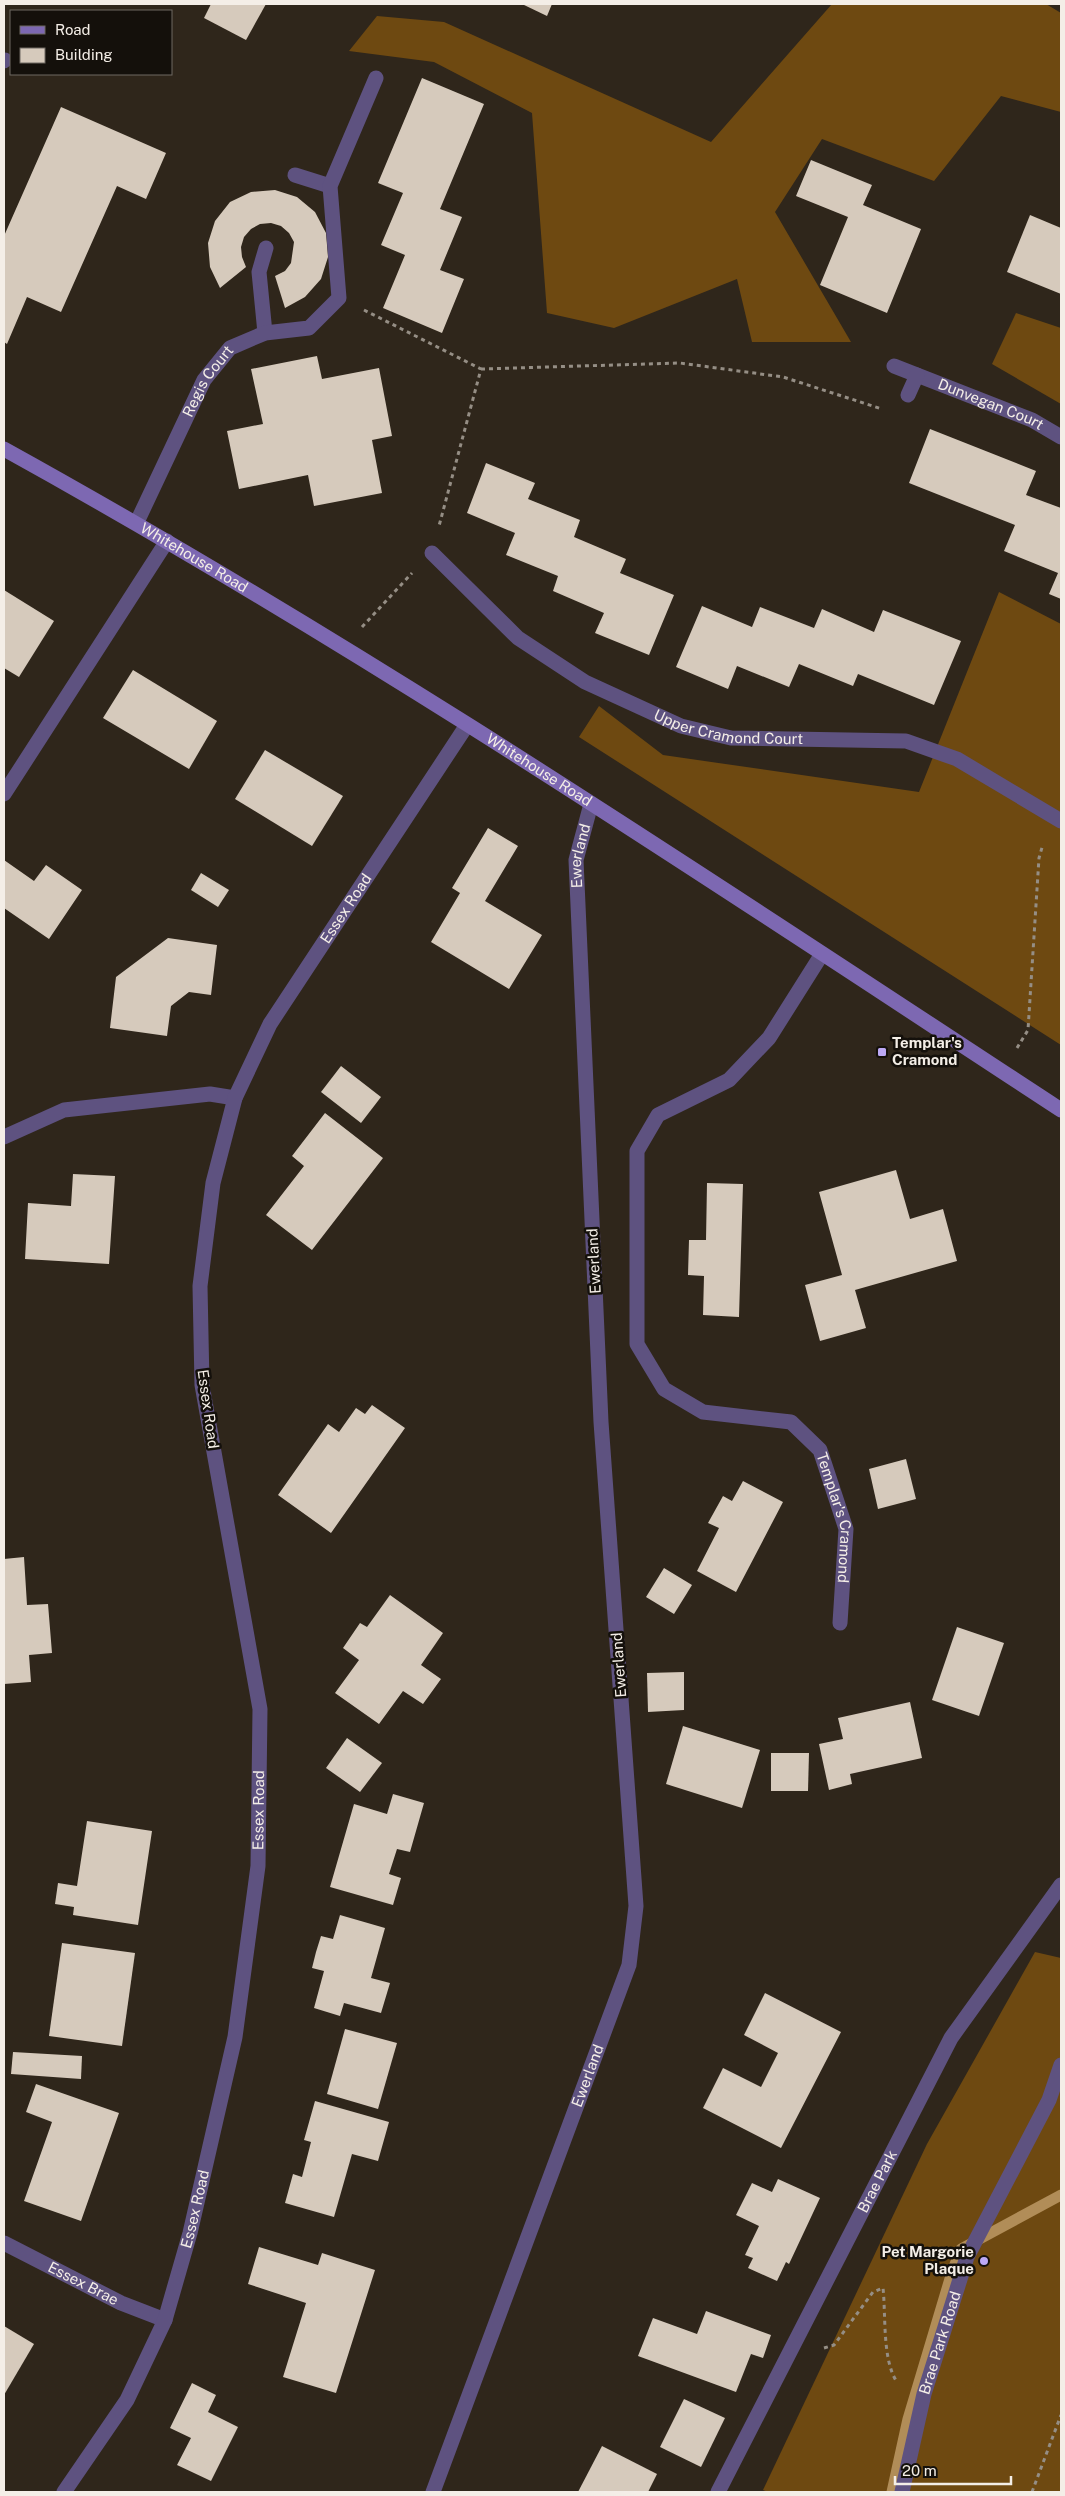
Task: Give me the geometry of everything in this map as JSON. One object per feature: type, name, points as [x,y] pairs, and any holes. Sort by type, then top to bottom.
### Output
[{"type":"street","points":[[339,298],[330,186],[376,78]]},
{"type":"street","points":[[295,175],[330,186]]},
{"type":"street","points":[[265,333],[259,272],[266,248]]},
{"type":"street","name":"Regis Court","points":[[137,522],[204,380],[230,348],[265,333],[309,328],[339,298]]},
{"type":"street","name":"Dunvegan Court","points":[[894,366],[1032,420],[1061,437]]},
{"type":"street","name":"Dunvegan Court","points":[[908,395],[917,375]]},
{"type":"street","name":"Whitehouse Road","points":[[4,449],[137,522],[467,725],[1061,1110]]},
{"type":"street","points":[[4,794],[167,540]]},
{"type":"street","name":"Upper Cramond Court","points":[[432,553],[518,638],[585,682],[682,726],[731,738],[906,742],[957,759],[1056,819]]},
{"type":"street","name":"Essex Road","points":[[64,2492],[127,2400],[165,2320],[190,2233],[235,2037],[258,1866],[260,1709],[202,1385],[200,1286],[213,1183],[235,1098],[270,1024],[467,725]]},
{"type":"street","name":"Ewerland","points":[[433,2492],[629,1965],[636,1906],[601,1422],[576,860],[591,804]]},
{"type":"street","name":"Templar's Cramond","points":[[822,954],[769,1038],[729,1080],[658,1115],[636,1150],[637,1344],[664,1389],[703,1412],[791,1422],[820,1450],[846,1529],[840,1623]]},
{"type":"street","points":[[4,1137],[64,1110],[210,1094],[235,1098]]},
{"type":"street","name":"Brae Park","points":[[718,2492],[951,2038],[1061,1885]]},
{"type":"street","name":"Brae Park Road","points":[[902,2492],[924,2394],[967,2257],[1049,2100],[1061,2066]]},
{"type":"street","name":"Essex Brae","points":[[4,2243],[121,2303],[165,2320]]},
{"type":"path","points":[[339,298],[482,369],[680,363],[783,377],[886,410],[908,395]]},
{"type":"path","points":[[342,648],[432,553],[482,369]]},
{"type":"path","points":[[1002,1072],[1028,1030],[1039,858],[1056,819]]},
{"type":"path","points":[[809,2314],[822,2322],[819,2344],[823,2349],[834,2345],[873,2292],[883,2288],[888,2358],[892,2374],[901,2388],[924,2394]]},
{"type":"path","points":[[1032,2492],[1061,2416]]},
{"type":"shaded area","points":[[832,4],[1046,4],[1061,13],[1061,112],[1001,96],[934,181],[822,139],[775,212],[851,342],[752,342],[737,279],[614,328],[547,313],[532,113],[434,62],[349,51],[377,16],[444,22],[711,142]]},
{"type":"shaded area","points":[[1016,313],[1061,328],[1061,404],[992,364]]},
{"type":"shaded area","points":[[999,592],[1061,624],[1061,1045],[579,737],[599,706],[663,755],[919,792]]},
{"type":"shaded area","points":[[1035,1952],[1061,1958],[1061,2492],[768,2492],[763,2490],[927,2144]]},
{"type":"building","points":[[211,4],[266,4],[246,40],[204,18]]},
{"type":"building","points":[[522,4],[552,4],[547,16]]},
{"type":"building","points":[[422,78],[484,104],[440,209],[462,217],[440,270],[464,279],[442,333],[383,308],[405,255],[381,245],[403,193],[378,183]]},
{"type":"building","points":[[61,107],[166,153],[146,199],[117,186],[61,312],[27,297],[7,344],[4,342],[4,236]]},
{"type":"building","points":[[811,160],[872,185],[863,205],[921,229],[887,313],[820,285],[848,217],[796,196]]},
{"type":"building","points":[[275,190],[297,197],[315,212],[326,233],[328,257],[321,279],[305,297],[285,308],[275,276],[285,271],[291,263],[294,242],[289,233],[281,226],[271,223],[260,224],[251,229],[244,237],[241,247],[246,267],[220,288],[210,267],[208,243],[215,221],[230,202],[251,192]]},
{"type":"building","points":[[1030,215],[1061,228],[1061,294],[1007,272]]},
{"type":"building","points":[[317,356],[322,379],[379,368],[392,436],[372,440],[382,493],[314,506],[308,475],[239,489],[227,431],[263,424],[251,369]]},
{"type":"building","points":[[930,429],[1036,471],[1026,495],[1061,508],[1061,599],[1049,594],[1058,573],[1004,551],[1015,525],[909,483]]},
{"type":"building","points":[[486,463],[535,483],[528,499],[580,520],[574,537],[626,559],[620,573],[674,595],[649,655],[595,633],[604,613],[553,591],[558,576],[506,555],[515,533],[467,513]]},
{"type":"building","points":[[4,590],[54,621],[19,677],[4,668]]},
{"type":"building","points":[[702,606],[752,627],[760,607],[814,628],[822,609],[874,632],[883,610],[961,641],[934,705],[858,674],[853,686],[799,664],[789,687],[737,666],[728,689],[676,667]]},
{"type":"building","points":[[133,670],[217,721],[189,769],[103,718]]},
{"type":"building","points":[[265,750],[343,796],[312,846],[235,799]]},
{"type":"building","points":[[488,828],[518,846],[485,901],[542,935],[509,989],[431,942],[460,893],[452,888]]},
{"type":"building","points":[[4,860],[34,881],[46,865],[82,890],[49,939],[4,908]]},
{"type":"building","points":[[201,873],[229,890],[218,907],[191,890]]},
{"type":"building","points":[[168,938],[217,945],[211,995],[189,992],[171,1006],[167,1036],[110,1028],[116,977]]},
{"type":"building","points":[[341,1066],[381,1097],[361,1123],[321,1092]]},
{"type":"building","points":[[325,1113],[383,1158],[312,1250],[266,1215],[304,1166],[292,1156]]},
{"type":"building","points":[[896,1170],[910,1219],[943,1209],[957,1261],[855,1290],[866,1328],[820,1341],[805,1285],[842,1275],[819,1192]]},
{"type":"building","points":[[73,1174],[115,1176],[109,1264],[25,1259],[28,1203],[71,1206]]},
{"type":"building","points":[[707,1183],[743,1184],[739,1317],[703,1315],[704,1276],[688,1275],[689,1240],[706,1240]]},
{"type":"building","points":[[372,1405],[405,1428],[331,1533],[278,1495],[328,1424],[339,1432],[356,1408],[365,1414]]},
{"type":"building","points":[[906,1459],[916,1499],[878,1509],[869,1469]]},
{"type":"building","points":[[743,1481],[783,1502],[736,1592],[697,1571],[719,1528],[708,1523],[723,1496],[732,1501]]},
{"type":"building","points":[[24,1557],[27,1605],[48,1604],[52,1653],[29,1655],[31,1682],[4,1684],[4,1559]]},
{"type":"building","points":[[664,1568],[692,1585],[674,1614],[646,1597]]},
{"type":"building","points":[[390,1595],[443,1633],[421,1665],[441,1679],[423,1704],[403,1691],[379,1724],[335,1693],[359,1660],[343,1648],[360,1623],[367,1627]]},
{"type":"building","points":[[957,1627],[1004,1643],[979,1716],[932,1700]]},
{"type":"building","points":[[684,1672],[684,1710],[648,1712],[647,1673]]},
{"type":"building","points":[[910,1702],[922,1758],[850,1774],[852,1784],[829,1790],[819,1744],[843,1739],[838,1718]]},
{"type":"building","points":[[683,1726],[760,1750],[742,1808],[666,1784]]},
{"type":"building","points":[[347,1738],[382,1763],[360,1792],[326,1768]]},
{"type":"building","points":[[771,1753],[809,1753],[808,1791],[771,1791]]},
{"type":"building","points":[[393,1794],[424,1803],[410,1852],[397,1849],[389,1874],[401,1878],[393,1905],[330,1887],[354,1804],[387,1814]]},
{"type":"building","points":[[87,1821],[152,1831],[138,1925],[73,1915],[74,1907],[55,1904],[58,1883],[77,1886]]},
{"type":"building","points":[[340,1915],[385,1928],[371,1978],[390,1983],[381,2013],[344,2003],[340,2016],[314,2008],[324,1971],[312,1968],[316,1952],[321,1936],[333,1939]]},
{"type":"building","points":[[62,1943],[135,1953],[122,2046],[49,2036]]},
{"type":"building","points":[[765,1993],[841,2032],[781,2148],[703,2108],[723,2068],[761,2087],[778,2053],[744,2035]]},
{"type":"building","points":[[345,2029],[397,2043],[378,2109],[327,2094]]},
{"type":"building","points":[[13,2052],[82,2056],[81,2079],[11,2074]]},
{"type":"building","points":[[36,2084],[119,2113],[81,2221],[24,2201],[52,2122],[26,2112]]},
{"type":"building","points":[[315,2101],[389,2122],[378,2161],[352,2154],[334,2217],[285,2203],[293,2174],[302,2177],[311,2142],[304,2140]]},
{"type":"building","points":[[778,2179],[820,2198],[789,2264],[786,2262],[777,2281],[748,2268],[753,2258],[745,2255],[759,2226],[736,2215],[752,2183],[772,2192]]},
{"type":"building","points":[[259,2247],[318,2265],[322,2253],[375,2270],[336,2393],[283,2377],[306,2303],[248,2284]]},
{"type":"building","points":[[706,2311],[771,2335],[763,2358],[751,2354],[736,2392],[638,2356],[653,2318],[697,2334]]},
{"type":"building","points":[[4,2326],[34,2344],[4,2395]]},
{"type":"building","points":[[192,2383],[216,2395],[208,2412],[238,2427],[211,2481],[177,2465],[191,2438],[170,2428]]},
{"type":"building","points":[[684,2399],[725,2418],[701,2467],[660,2447]]},
{"type":"building","points":[[602,2446],[657,2474],[648,2492],[578,2492]]},
{"type":"waterway","points":[[892,2492],[908,2419],[952,2272],[961,2249],[1061,2195]]},
{"type":"place","name":"Templar's Cramond","points":[[882,1052]]},
{"type":"place","name":"Pet Margorie Plaque","points":[[984,2261]]}]
